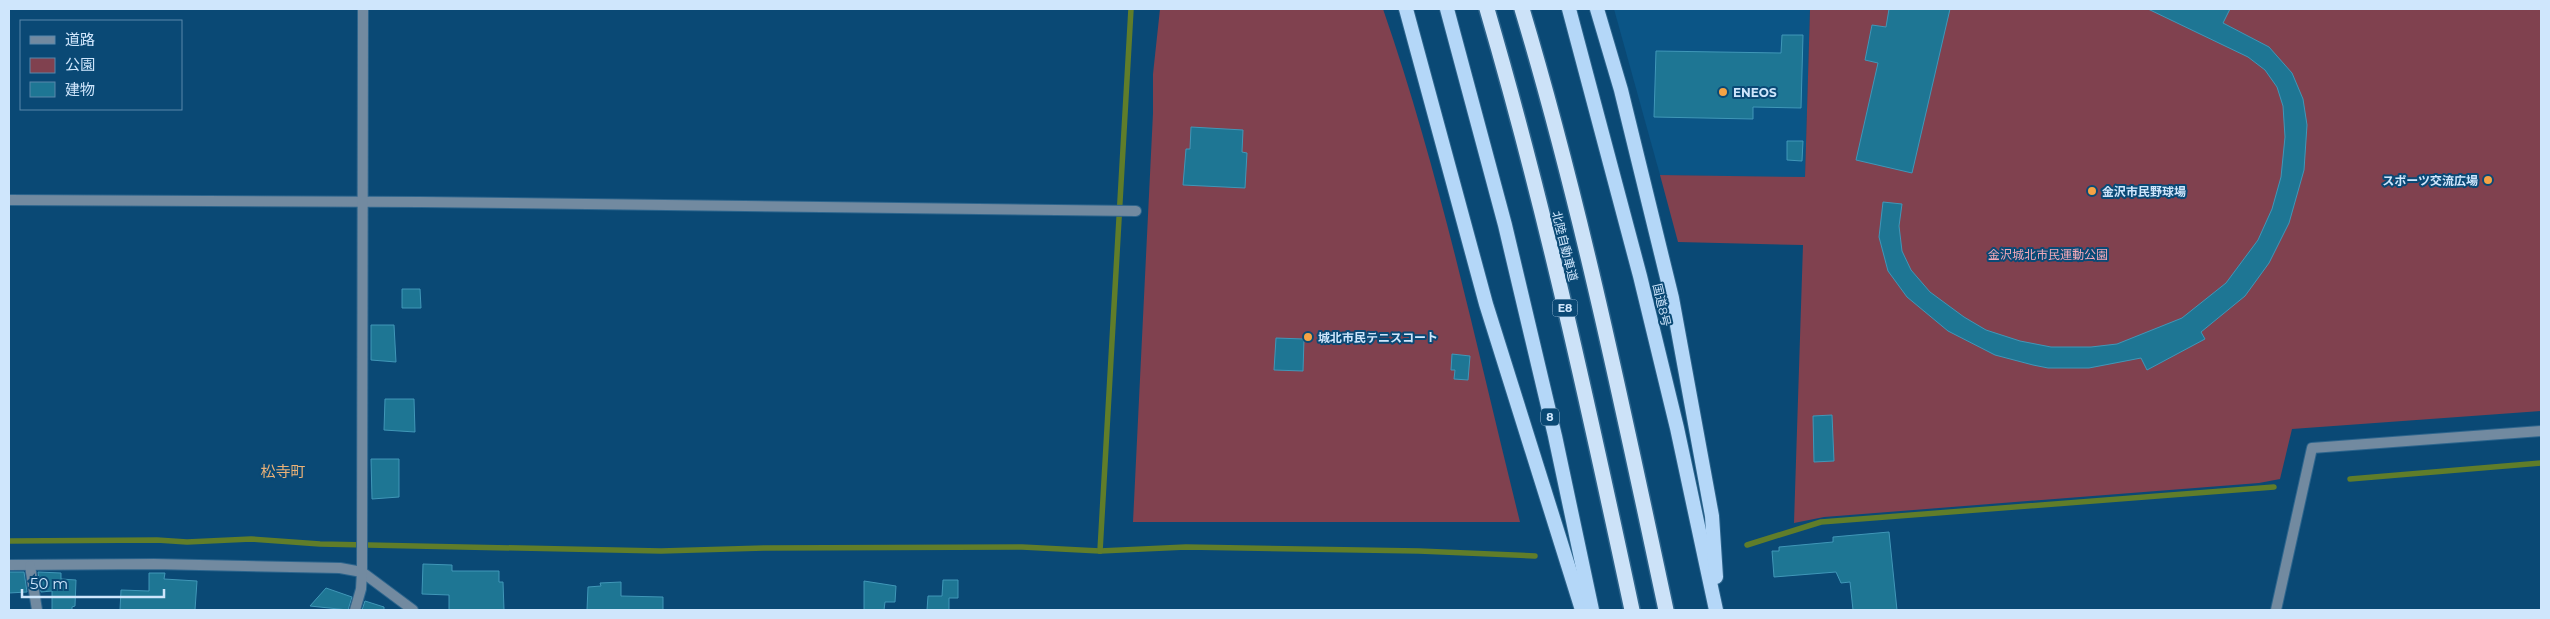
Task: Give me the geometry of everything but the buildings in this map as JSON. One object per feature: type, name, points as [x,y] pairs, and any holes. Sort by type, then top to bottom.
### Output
[{"type":"highway","points":[[1406,9],[1486,304],[1582,610]]},
{"type":"highway","name":"8","points":[[1447,9],[1505,225],[1555,436],[1592,610]]},
{"type":"highway","name":"北陸自動車道","points":[[1487,9],[1548,237],[1595,436],[1632,610]]},
{"type":"highway","name":"北陸自動車道","points":[[1522,9],[1581,230],[1623,410],[1666,610]]},
{"type":"highway","name":"国道8号","points":[[1569,9],[1640,276],[1677,428],[1717,610]]},
{"type":"highway","points":[[1597,9],[1621,90],[1672,298],[1712,516],[1717,610]]},
{"type":"street","points":[[355,610],[361,589],[362,572],[361,202],[363,9]]},
{"type":"street","points":[[9,200],[1136,211]]},
{"type":"street","points":[[2276,610],[2312,448],[2541,431]]},
{"type":"street","points":[[9,565],[295,566],[340,568],[362,572],[413,610]]},
{"type":"street","points":[[30,566],[38,610]]},
{"type":"shaded area","name":"ENEOS","points":[[1614,9],[1810,9],[1805,178],[1660,175]]},
{"type":"green space","name":"城北市民テニスコート","points":[[1160,9],[1383,9],[1423,135],[1473,328],[1520,522],[1133,522],[1153,113],[1153,74]]},
{"type":"green space","name":"金沢城北市民運動公園","points":[[1810,9],[2541,9],[2541,411],[2292,429],[2280,479],[2259,483],[1824,517],[1794,523],[1803,245],[1678,242],[1660,175],[1805,177]]},
{"type":"waterway","points":[[1100,551],[1131,9]]},
{"type":"waterway","points":[[2350,479],[2541,463]]},
{"type":"waterway","points":[[1747,545],[1821,522],[2274,487]]},
{"type":"waterway","points":[[9,541],[157,540],[187,542],[251,539],[320,544],[661,551],[764,548],[1022,547],[1100,551],[1186,547],[1419,551],[1535,556]]},
{"type":"place","name":"ENEOS","points":[[1723,92]]},
{"type":"place","name":"スポーツ交流広場","points":[[2488,180]]},
{"type":"place","name":"金沢市民野球場","points":[[2092,191]]},
{"type":"place","name":"城北市民テニスコート","points":[[1308,337]]},
{"type":"district","name":"松寺町","points":[[283,471]]}]
